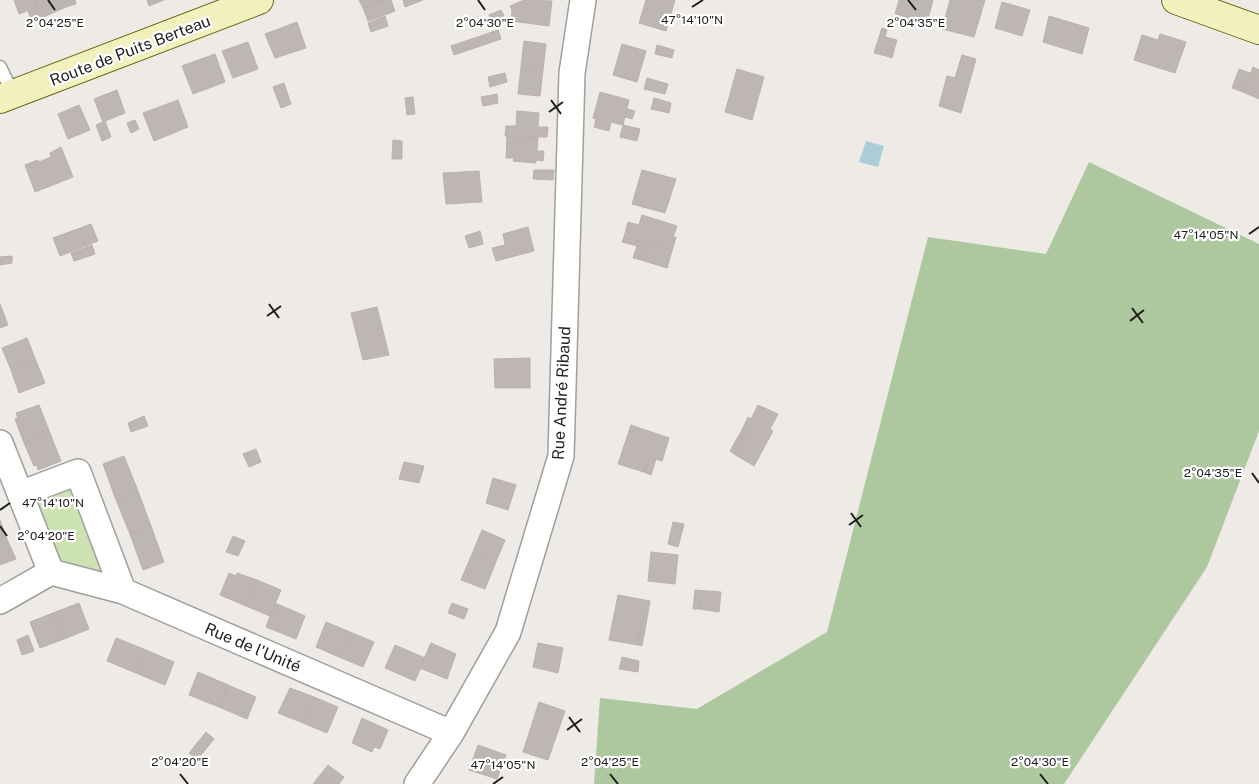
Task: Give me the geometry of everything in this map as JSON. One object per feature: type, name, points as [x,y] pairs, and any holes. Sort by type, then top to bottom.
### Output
[{"type":"street","name":"Route de Puits Berteau","points":[[6,97],[259,0]]},
{"type":"street","name":"Rue André Ribaud","points":[[417,784],[451,733],[508,632],[561,456],[572,73],[583,0]]},
{"type":"street","points":[[1176,0],[1259,30]]},
{"type":"street","points":[[0,443],[51,572],[0,601]]},
{"type":"street","points":[[20,494],[78,472],[123,590]]},
{"type":"street","name":"Rue de l'Unité","points":[[51,572],[123,590],[451,733]]},
{"type":"lane","points":[[0,67],[6,97]]},
{"type":"green space","points":[[1089,162],[1259,244],[1259,431],[1207,567],[1064,784],[594,784],[600,698],[697,709],[827,632],[928,237],[1046,254]]},
{"type":"green space","points":[[72,486],[106,575],[60,560],[35,500]]},
{"type":"water","points":[[866,141],[884,146],[878,167],[859,162]]},
{"type":"building","points":[[14,0],[34,0],[37,7],[19,14]]},
{"type":"building","points":[[34,0],[64,0],[66,7],[41,18]]},
{"type":"building","points":[[64,0],[75,0],[76,4],[66,7]]},
{"type":"building","points":[[147,0],[164,0],[149,6]]},
{"type":"building","points":[[359,0],[384,0],[363,8]]},
{"type":"building","points":[[384,0],[391,0],[395,11],[368,21],[363,8]]},
{"type":"building","points":[[403,0],[423,0],[405,7]]},
{"type":"building","points":[[524,0],[552,1],[549,26],[511,21],[512,10],[510,6]]},
{"type":"building","points":[[646,0],[675,0],[666,31],[639,23]]},
{"type":"building","points":[[899,0],[933,0],[927,23],[895,14]]},
{"type":"building","points":[[950,0],[985,0],[974,37],[942,29]]},
{"type":"building","points":[[1002,2],[1030,10],[1022,36],[995,28]]},
{"type":"building","points":[[37,7],[41,18],[32,21],[28,11]]},
{"type":"building","points":[[501,10],[504,16],[492,21],[489,15]]},
{"type":"building","points":[[385,16],[388,26],[371,32],[368,23]]},
{"type":"building","points":[[1049,16],[1089,28],[1082,54],[1043,42]]},
{"type":"building","points":[[297,22],[306,48],[275,58],[265,34]]},
{"type":"building","points":[[882,28],[887,30],[885,37],[897,40],[894,50],[889,48],[886,56],[874,53]]},
{"type":"building","points":[[498,30],[501,39],[454,55],[451,46]]},
{"type":"building","points":[[1160,34],[1186,42],[1175,73],[1134,60],[1142,35],[1158,40]]},
{"type":"building","points":[[524,41],[546,44],[543,70],[521,67]]},
{"type":"building","points":[[248,42],[258,69],[233,78],[222,51]]},
{"type":"building","points":[[622,44],[646,51],[637,82],[613,75]]},
{"type":"building","points":[[657,45],[674,50],[672,58],[655,54]]},
{"type":"building","points":[[889,48],[894,50],[892,58],[886,56]]},
{"type":"building","points":[[215,54],[225,82],[193,94],[182,66]]},
{"type":"building","points":[[962,55],[976,59],[961,113],[939,106],[947,76],[955,78]]},
{"type":"building","points":[[521,67],[543,70],[540,96],[518,94]]},
{"type":"building","points":[[1253,67],[1259,70],[1259,99],[1243,92]]},
{"type":"building","points":[[737,69],[764,77],[752,120],[725,112]]},
{"type":"building","points":[[1239,69],[1250,73],[1243,92],[1232,88]]},
{"type":"building","points":[[505,73],[507,82],[490,87],[488,77]]},
{"type":"building","points":[[647,78],[668,84],[665,94],[644,89]]},
{"type":"building","points":[[284,83],[291,104],[281,108],[273,87]]},
{"type":"building","points":[[117,90],[125,113],[103,122],[94,99]]},
{"type":"building","points":[[600,92],[629,100],[623,125],[611,122],[609,131],[594,127],[596,119],[593,118]]},
{"type":"building","points":[[497,94],[498,103],[483,106],[481,97]]},
{"type":"building","points":[[413,97],[415,114],[407,115],[405,98]]},
{"type":"building","points":[[654,98],[671,103],[669,113],[651,109]]},
{"type":"building","points":[[178,100],[188,127],[154,141],[143,113]]},
{"type":"building","points":[[79,105],[90,130],[68,139],[58,114]]},
{"type":"building","points":[[627,109],[635,111],[632,119],[625,117]]},
{"type":"building","points":[[517,111],[539,113],[538,127],[548,127],[547,137],[505,136],[506,126],[516,126]]},
{"type":"building","points":[[135,120],[139,129],[131,133],[127,123]]},
{"type":"building","points":[[105,121],[111,137],[102,141],[96,125]]},
{"type":"building","points":[[623,125],[640,129],[637,141],[620,137]]},
{"type":"building","points":[[507,136],[538,137],[537,151],[544,151],[543,161],[536,160],[536,163],[513,161],[514,158],[506,158]]},
{"type":"building","points":[[393,140],[402,141],[402,159],[392,159]]},
{"type":"building","points":[[61,147],[73,177],[35,192],[25,165],[51,157],[50,153]]},
{"type":"building","points":[[534,170],[554,170],[553,180],[533,179]]},
{"type":"building","points":[[642,170],[676,179],[665,213],[632,204]]},
{"type":"building","points":[[479,171],[482,202],[446,204],[443,173]]},
{"type":"building","points":[[642,215],[677,226],[673,237],[676,237],[672,251],[624,237],[628,222],[639,225]]},
{"type":"building","points":[[91,224],[98,241],[60,256],[53,238]]},
{"type":"building","points":[[528,227],[534,251],[496,261],[492,248],[505,245],[503,234]]},
{"type":"building","points":[[480,231],[483,244],[469,248],[465,236]]},
{"type":"building","points":[[624,237],[672,251],[667,268],[638,259],[641,247],[622,242]]},
{"type":"building","points":[[92,245],[95,254],[74,261],[71,253]]},
{"type":"building","points":[[637,246],[641,247],[638,259],[633,258]]},
{"type":"building","points":[[12,256],[12,263],[0,265],[0,257]]},
{"type":"building","points":[[0,304],[8,325],[0,328]]},
{"type":"building","points":[[377,307],[389,355],[363,360],[351,313]]},
{"type":"building","points":[[27,338],[36,361],[11,370],[2,348]]},
{"type":"building","points":[[530,358],[530,388],[495,388],[494,359]]},
{"type":"building","points":[[36,361],[45,383],[19,393],[11,370]]},
{"type":"building","points":[[39,405],[50,433],[24,443],[15,419],[18,418],[16,413]]},
{"type":"building","points":[[758,405],[778,414],[770,429],[773,431],[754,466],[734,454],[747,430],[743,428],[748,417],[751,419]]},
{"type":"building","points":[[144,416],[148,426],[131,432],[128,423]]},
{"type":"building","points":[[631,425],[669,438],[662,461],[650,457],[644,472],[618,464]]},
{"type":"building","points":[[743,428],[747,430],[734,454],[730,451]]},
{"type":"building","points":[[50,433],[61,461],[38,470],[37,465],[34,466],[24,443]]},
{"type":"building","points":[[256,449],[261,462],[249,467],[243,454]]},
{"type":"building","points":[[124,456],[138,491],[116,500],[103,464]]},
{"type":"building","points":[[650,457],[656,459],[651,475],[644,472]]},
{"type":"building","points":[[404,462],[424,466],[419,483],[399,479]]},
{"type":"building","points":[[493,478],[516,485],[508,510],[486,503]]},
{"type":"building","points":[[138,491],[151,526],[130,534],[116,500]]},
{"type":"building","points":[[0,520],[6,537],[0,539]]},
{"type":"building","points":[[673,522],[684,524],[678,547],[668,544]]},
{"type":"building","points":[[151,526],[164,562],[143,570],[130,534]]},
{"type":"building","points":[[482,530],[505,540],[495,564],[472,554]]},
{"type":"building","points":[[233,536],[245,541],[238,556],[226,552]]},
{"type":"building","points":[[6,537],[16,559],[0,565],[0,539]]},
{"type":"building","points":[[651,552],[678,555],[675,584],[648,581]]},
{"type":"building","points":[[472,554],[495,564],[485,589],[461,580]]},
{"type":"building","points":[[229,573],[236,576],[237,573],[257,580],[246,606],[220,595]]},
{"type":"building","points":[[257,580],[281,590],[270,616],[246,606]]},
{"type":"building","points":[[695,590],[721,592],[719,612],[699,609],[700,601],[694,600]]},
{"type":"building","points":[[618,595],[650,601],[648,613],[644,612],[638,645],[609,640]]},
{"type":"building","points":[[694,600],[700,601],[699,609],[693,609]]},
{"type":"building","points":[[79,603],[89,629],[64,639],[53,613]]},
{"type":"building","points":[[275,603],[305,616],[296,639],[266,627]]},
{"type":"building","points":[[452,603],[468,609],[464,619],[448,613]]},
{"type":"building","points":[[644,612],[648,613],[642,646],[638,645]]},
{"type":"building","points":[[53,613],[64,639],[40,648],[30,622]]},
{"type":"building","points":[[326,622],[350,632],[339,657],[316,647]]},
{"type":"building","points":[[350,632],[374,642],[363,667],[339,657]]},
{"type":"building","points":[[28,635],[34,651],[22,655],[17,640]]},
{"type":"building","points":[[116,638],[146,650],[136,673],[107,661]]},
{"type":"building","points":[[431,643],[456,654],[447,679],[420,668]]},
{"type":"building","points":[[538,643],[563,648],[558,673],[533,667]]},
{"type":"building","points":[[395,645],[425,658],[415,681],[385,668]]},
{"type":"building","points":[[146,650],[174,662],[165,685],[136,673]]},
{"type":"building","points":[[622,657],[639,661],[638,672],[619,669]]},
{"type":"building","points":[[198,672],[228,685],[219,707],[189,695]]},
{"type":"building","points":[[228,685],[256,697],[247,719],[219,707]]},
{"type":"building","points":[[290,688],[314,697],[303,723],[278,713]]},
{"type":"building","points":[[314,697],[338,707],[327,733],[303,723]]},
{"type":"building","points":[[539,702],[565,711],[548,760],[523,752]]},
{"type":"building","points":[[362,718],[388,730],[380,749],[374,747],[372,752],[352,743]]},
{"type":"building","points":[[206,732],[214,739],[197,760],[189,753]]},
{"type":"building","points":[[478,745],[506,755],[497,779],[469,770]]},
{"type":"building","points":[[328,765],[344,777],[339,784],[313,784]]}]
